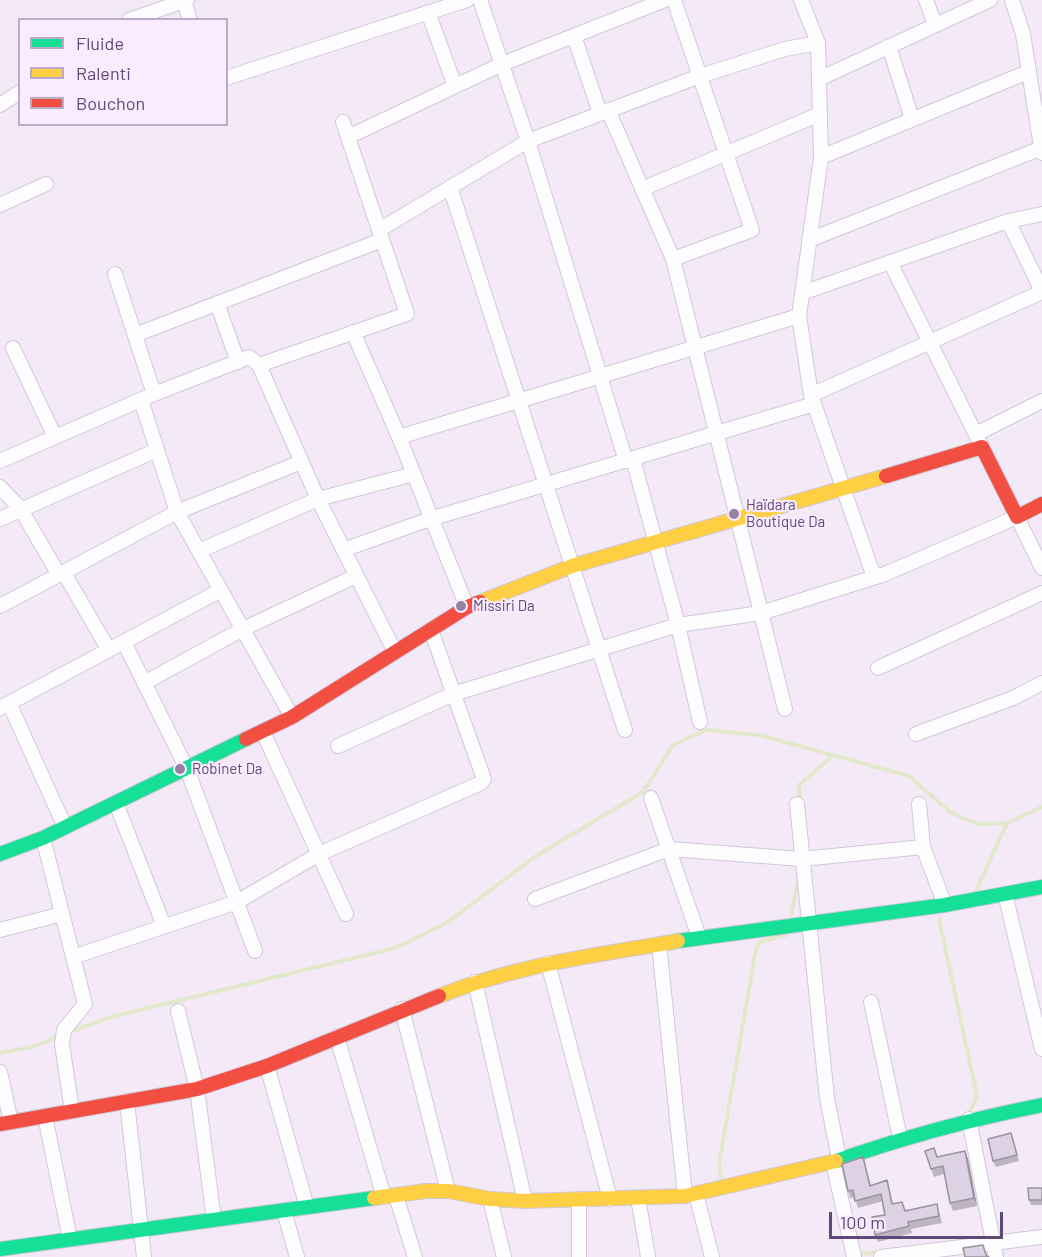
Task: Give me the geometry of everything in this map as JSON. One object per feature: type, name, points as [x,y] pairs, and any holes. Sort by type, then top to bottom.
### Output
[{"type":"street","points":[[133,18],[162,4],[186,0],[190,18]]},
{"type":"street","points":[[228,77],[467,0]]},
{"type":"street","points":[[480,0],[528,141],[600,375],[655,542],[678,625],[700,722]]},
{"type":"street","points":[[348,137],[502,64],[665,0]]},
{"type":"street","points":[[673,259],[752,230],[674,0]]},
{"type":"street","points":[[801,0],[818,43],[821,157],[799,316],[812,400],[874,577]]},
{"type":"street","points":[[926,0],[935,26]]},
{"type":"street","points":[[819,79],[990,0]]},
{"type":"street","points":[[809,240],[1041,150],[1023,34],[1012,0]]},
{"type":"street","points":[[429,12],[455,86]]},
{"type":"street","points":[[574,36],[604,112],[673,259],[785,709]]},
{"type":"street","points":[[135,335],[381,235],[450,187],[528,141],[700,76],[785,49],[818,43]]},
{"type":"street","points":[[889,46],[912,119]]},
{"type":"street","points":[[821,157],[1028,72]]},
{"type":"street","points":[[0,105],[18,93]]},
{"type":"street","points":[[642,189],[820,114]]},
{"type":"street","points":[[259,365],[407,314],[343,122]]},
{"type":"street","points":[[0,204],[46,184]]},
{"type":"street","points":[[450,187],[625,730]]},
{"type":"street","points":[[802,293],[1008,221],[1042,214]]},
{"type":"street","points":[[343,550],[430,519],[717,434],[812,400],[1042,292],[1008,221]]},
{"type":"street","points":[[890,262],[1042,568]]},
{"type":"street","points":[[116,274],[135,335],[157,450],[177,512],[292,717]]},
{"type":"street","points":[[217,303],[238,362]]},
{"type":"street","points":[[399,437],[799,316]]},
{"type":"street","points":[[353,332],[399,437],[467,607]]},
{"type":"street","points":[[13,348],[55,437]]},
{"type":"street","points":[[0,461],[147,397],[249,357],[259,365],[318,499],[395,652]]},
{"type":"street","points":[[0,854],[43,838],[292,717],[467,607],[572,566],[842,489],[979,440],[1042,401]]},
{"type":"street","points":[[0,519],[20,508],[157,450]]},
{"type":"street","points":[[0,606],[177,512],[301,462]]},
{"type":"street","points":[[199,551],[318,499],[414,474]]},
{"type":"street","points":[[0,487],[20,508],[109,650]]},
{"type":"street","points":[[338,746],[453,694],[678,625],[761,613],[874,577],[1017,517],[1042,504]]},
{"type":"street","points":[[144,683],[243,629],[356,576]]},
{"type":"street","points":[[65,827],[5,706],[221,590]]},
{"type":"street","points":[[878,668],[1042,593]]},
{"type":"street","points":[[74,957],[237,902],[319,854],[483,782],[431,630]]},
{"type":"street","points":[[124,642],[187,769],[255,951]]},
{"type":"street","points":[[916,734],[1013,698],[1042,683]]},
{"type":"street","points":[[262,732],[346,914]]},
{"type":"street","points":[[651,798],[699,937]]},
{"type":"street","points":[[116,803],[164,926]]},
{"type":"street","points":[[797,804],[827,1098],[854,1257]]},
{"type":"street","points":[[919,804],[923,847],[945,905]]},
{"type":"street","points":[[43,838],[85,1004],[64,1030],[62,1044],[72,1111]]},
{"type":"street","points":[[535,899],[669,849],[802,859],[923,847]]},
{"type":"street","points":[[0,1072],[5,1123],[197,1089],[267,1066],[402,1009],[475,982],[548,963],[699,937],[945,905],[1042,887]]},
{"type":"street","points":[[1005,894],[1042,1049]]},
{"type":"street","points":[[0,930],[62,914]]},
{"type":"street","points":[[659,944],[690,1195],[712,1257]]},
{"type":"street","points":[[548,963],[610,1198]]},
{"type":"street","points":[[475,982],[525,1201]]},
{"type":"street","points":[[872,1002],[900,1138]]},
{"type":"street","points":[[402,1009],[448,1191]]},
{"type":"street","points":[[178,1011],[197,1089],[214,1220]]},
{"type":"street","points":[[337,1037],[390,1196],[416,1257]]},
{"type":"street","points":[[267,1066],[307,1208]]},
{"type":"street","points":[[126,1101],[144,1257]]},
{"type":"street","points":[[1,1257],[0,1250],[70,1239],[390,1196],[448,1191],[525,1201],[690,1195],[836,1160],[900,1138],[969,1119],[1042,1105]]},
{"type":"street","points":[[45,1116],[70,1239]]},
{"type":"street","points":[[969,1119],[996,1257]]},
{"type":"street","points":[[490,1198],[504,1257]]},
{"type":"street","points":[[638,1198],[648,1257]]},
{"type":"street","points":[[579,1199],[579,1257]]},
{"type":"street","points":[[284,1210],[297,1257]]},
{"type":"street","points":[[881,1257],[1042,1237]]},
{"type":"building","points":[[1011,1133],[1017,1155],[993,1161],[988,1139]]},
{"type":"building","points":[[934,1148],[937,1157],[965,1151],[974,1198],[950,1203],[943,1166],[931,1169],[925,1151]]},
{"type":"building","points":[[863,1157],[870,1186],[887,1180],[892,1204],[902,1202],[905,1211],[937,1204],[939,1216],[908,1222],[909,1226],[875,1235],[872,1217],[885,1215],[881,1194],[855,1201],[853,1190],[848,1191],[842,1164]]},
{"type":"building","points":[[1028,1188],[1042,1188],[1042,1200],[1029,1200]]},
{"type":"building","points":[[983,1245],[989,1257],[965,1257],[963,1248]]},
{"type":"waterway","points":[[67,1033],[111,1017],[395,948],[448,922],[536,856],[643,792],[673,745],[706,730],[759,735],[909,776],[950,812],[977,824],[1007,823],[1042,807]]},
{"type":"waterway","points":[[800,800],[799,785],[834,755]]},
{"type":"waterway","points":[[976,891],[1007,823]]},
{"type":"waterway","points":[[791,914],[799,876]]},
{"type":"waterway","points":[[939,919],[977,1096],[970,1112]]},
{"type":"waterway","points":[[722,1181],[719,1164],[756,948],[760,942],[786,935]]},
{"type":"waterway","points":[[0,1053],[32,1047],[60,1036]]},
{"type":"waterway","points":[[856,1254],[881,1252]]},
{"type":"traffic: fast","points":[[0,854],[43,838],[246,739]]},
{"type":"traffic: fast","points":[[678,941],[945,905],[1042,887]]},
{"type":"traffic: fast","points":[[836,1161],[938,1129],[1042,1105]]},
{"type":"traffic: fast","points":[[0,1249],[374,1198]]},
{"type":"traffic: slow","points":[[480,602],[572,566],[886,476]]},
{"type":"traffic: slow","points":[[439,996],[497,976],[527,969],[587,956],[678,941]]},
{"type":"traffic: slow","points":[[374,1198],[426,1191],[448,1191],[490,1199],[525,1201],[685,1196],[836,1161]]},
{"type":"traffic: jam","points":[[886,476],[982,447],[1017,517],[1042,504]]},
{"type":"traffic: jam","points":[[246,739],[292,717],[467,607],[480,602]]},
{"type":"traffic: jam","points":[[0,1124],[197,1089],[267,1066],[439,996]]},
{"type":"place","name":"Haïdara Boutique Da","points":[[734,514]]},
{"type":"place","name":"Missiri Da","points":[[461,606]]},
{"type":"place","name":"Robinet Da","points":[[180,769]]}]
